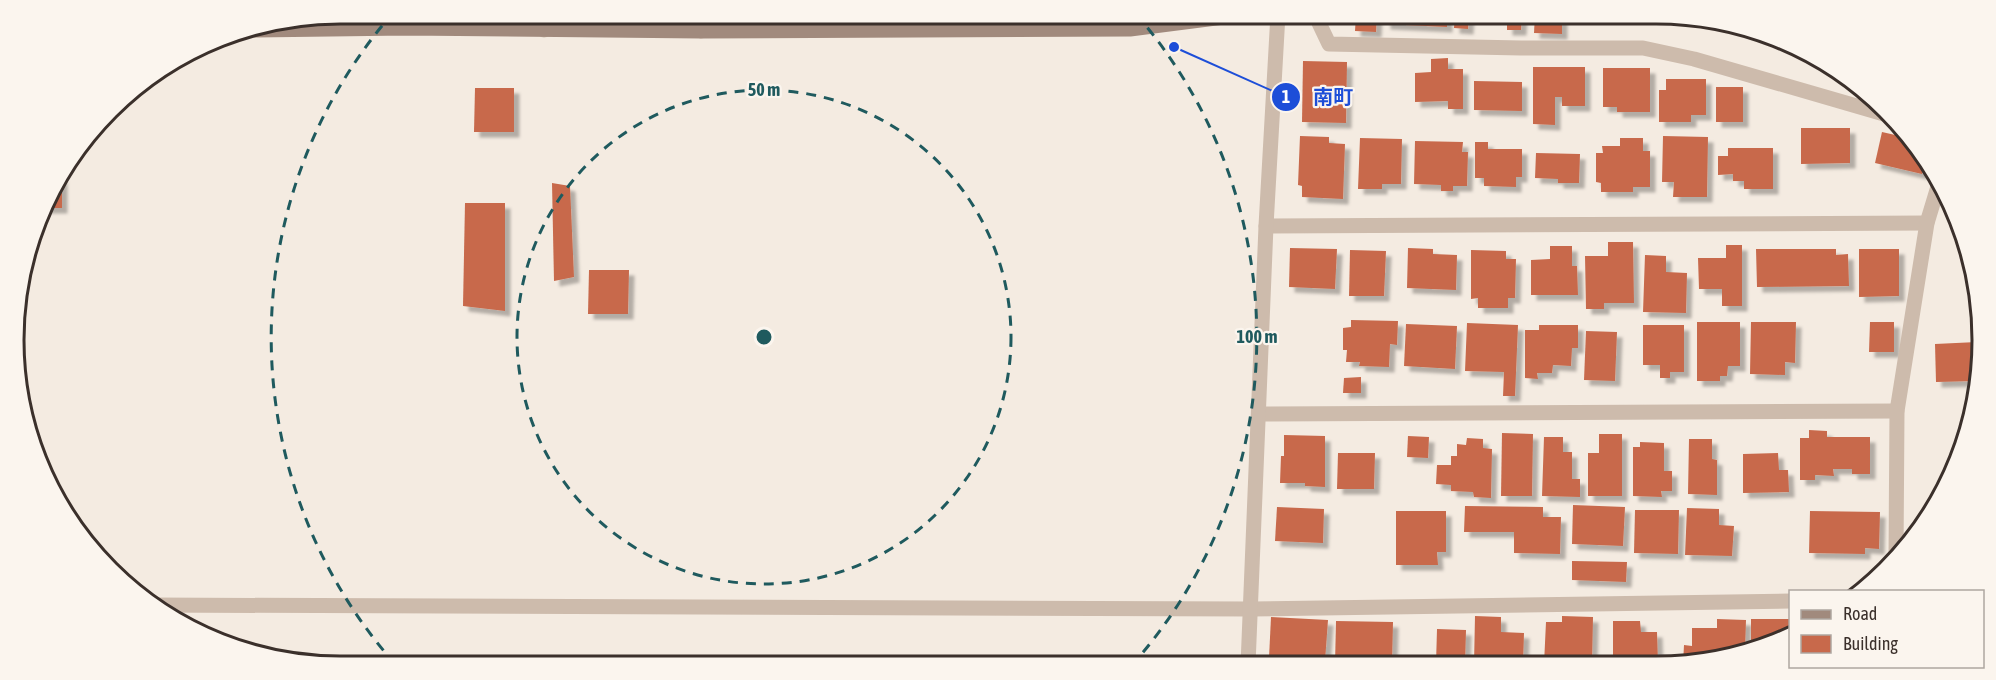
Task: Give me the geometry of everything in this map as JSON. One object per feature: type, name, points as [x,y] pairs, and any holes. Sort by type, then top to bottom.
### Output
[{"type":"main road","points":[[280,30],[1130,29],[1169,24]]},
{"type":"street","points":[[544,24],[544,30]]},
{"type":"street","points":[[701,24],[701,31]]},
{"type":"street","points":[[1248,656],[1266,226],[1277,24]]},
{"type":"street","points":[[1319,24],[1329,44],[1643,48],[1694,59],[1873,111]]},
{"type":"street","points":[[1896,545],[1897,411],[1927,223],[1936,194]]},
{"type":"street","points":[[1266,226],[1927,223]]},
{"type":"street","points":[[1259,414],[1897,411]]},
{"type":"street","points":[[166,604],[1251,609],[1789,601]]},
{"type":"building","points":[[1355,24],[1376,24],[1376,32],[1355,31]]},
{"type":"building","points":[[1385,24],[1447,24],[1447,27]]},
{"type":"building","points":[[1454,24],[1468,24],[1468,29],[1454,28]]},
{"type":"building","points":[[1507,24],[1521,24],[1521,30],[1507,30]]},
{"type":"building","points":[[1534,24],[1562,24],[1562,34],[1534,33]]},
{"type":"building","points":[[1448,58],[1448,69],[1463,69],[1463,109],[1448,109],[1448,101],[1415,102],[1415,73],[1431,72],[1431,59]]},
{"type":"building","points":[[1303,61],[1347,62],[1346,123],[1302,122]]},
{"type":"building","points":[[1533,67],[1585,67],[1585,106],[1562,106],[1562,97],[1555,97],[1555,125],[1533,124]]},
{"type":"building","points":[[1603,68],[1650,68],[1650,112],[1617,112],[1617,107],[1603,107]]},
{"type":"building","points":[[1666,79],[1706,79],[1706,115],[1691,115],[1691,122],[1659,122],[1659,90],[1666,90]]},
{"type":"building","points":[[1474,81],[1522,82],[1522,111],[1474,110]]},
{"type":"building","points":[[1716,87],[1743,87],[1743,122],[1716,122]]},
{"type":"building","points":[[475,88],[514,88],[514,132],[474,132]]},
{"type":"building","points":[[1801,128],[1850,128],[1850,163],[1801,164]]},
{"type":"building","points":[[1882,132],[1897,135],[1923,170],[1922,174],[1875,163]]},
{"type":"building","points":[[1300,136],[1329,137],[1329,143],[1345,144],[1343,199],[1302,197],[1302,186],[1298,185]]},
{"type":"building","points":[[1663,136],[1708,137],[1707,197],[1673,197],[1674,182],[1662,182]]},
{"type":"building","points":[[1360,138],[1402,139],[1401,184],[1382,184],[1382,189],[1358,189]]},
{"type":"building","points":[[1620,138],[1643,138],[1643,151],[1650,151],[1650,187],[1633,187],[1633,192],[1601,192],[1601,183],[1596,182],[1596,153],[1603,153],[1602,146],[1620,146]]},
{"type":"building","points":[[1415,141],[1463,142],[1462,152],[1468,152],[1467,186],[1453,186],[1453,191],[1441,191],[1441,185],[1414,184]]},
{"type":"building","points":[[1475,142],[1488,142],[1488,149],[1522,149],[1522,177],[1516,177],[1516,187],[1484,186],[1484,178],[1475,178]]},
{"type":"building","points":[[1728,148],[1773,148],[1773,189],[1744,189],[1744,181],[1733,181],[1733,174],[1718,175],[1718,156],[1728,156]]},
{"type":"building","points":[[1536,153],[1580,154],[1579,183],[1558,183],[1558,179],[1535,178]]},
{"type":"building","points":[[552,183],[570,186],[574,277],[554,281]]},
{"type":"building","points":[[62,190],[62,208],[53,208]]},
{"type":"building","points":[[465,203],[505,203],[505,311],[463,306]]},
{"type":"building","points":[[1608,242],[1633,242],[1634,303],[1604,303],[1604,309],[1586,309],[1585,256],[1608,256]]},
{"type":"building","points":[[1726,245],[1742,245],[1742,306],[1722,306],[1722,289],[1699,289],[1698,258],[1726,258]]},
{"type":"building","points":[[1550,246],[1572,246],[1572,266],[1577,266],[1578,295],[1531,295],[1531,260],[1550,259]]},
{"type":"building","points":[[1290,248],[1337,249],[1335,289],[1289,287]]},
{"type":"building","points":[[1408,248],[1433,249],[1433,254],[1457,255],[1456,290],[1407,288]]},
{"type":"building","points":[[1756,249],[1836,249],[1836,255],[1848,254],[1849,286],[1757,287]]},
{"type":"building","points":[[1859,249],[1899,249],[1899,296],[1859,297]]},
{"type":"building","points":[[1350,250],[1386,251],[1384,296],[1349,296]]},
{"type":"building","points":[[1471,250],[1506,251],[1506,259],[1516,259],[1515,298],[1508,298],[1508,308],[1478,308],[1478,298],[1471,299]]},
{"type":"building","points":[[1645,255],[1666,256],[1666,272],[1687,273],[1686,313],[1643,312]]},
{"type":"building","points":[[589,270],[629,270],[628,314],[588,314]]},
{"type":"building","points":[[1351,320],[1398,321],[1397,345],[1390,344],[1389,367],[1359,366],[1360,362],[1346,362],[1347,350],[1343,350],[1343,328],[1351,327]]},
{"type":"building","points":[[1697,322],[1740,322],[1740,366],[1728,366],[1727,376],[1720,376],[1720,381],[1697,381]]},
{"type":"building","points":[[1751,322],[1796,322],[1795,363],[1785,362],[1785,375],[1750,374]]},
{"type":"building","points":[[1870,322],[1894,322],[1894,352],[1869,352]]},
{"type":"building","points":[[1467,323],[1518,325],[1515,396],[1503,396],[1504,372],[1465,371]]},
{"type":"building","points":[[1406,324],[1457,326],[1455,369],[1404,366]]},
{"type":"building","points":[[1539,325],[1578,325],[1578,348],[1572,348],[1571,366],[1553,365],[1552,373],[1537,373],[1538,379],[1525,378],[1525,330],[1539,330]]},
{"type":"building","points":[[1643,325],[1684,325],[1684,372],[1670,372],[1670,378],[1660,378],[1660,365],[1643,365]]},
{"type":"building","points":[[1586,331],[1617,332],[1615,381],[1584,380]]},
{"type":"building","points":[[1972,342],[1969,381],[1936,382],[1935,344]]},
{"type":"building","points":[[1361,377],[1361,393],[1343,393],[1344,378]]},
{"type":"building","points":[[1809,430],[1827,431],[1827,437],[1870,437],[1870,474],[1852,474],[1852,469],[1833,469],[1834,476],[1815,475],[1815,480],[1800,480],[1800,438],[1809,438]]},
{"type":"building","points":[[1502,433],[1533,434],[1532,496],[1501,496]]},
{"type":"building","points":[[1599,434],[1622,434],[1622,496],[1588,496],[1588,453],[1599,453]]},
{"type":"building","points":[[1284,435],[1325,436],[1325,487],[1305,486],[1305,483],[1280,483]]},
{"type":"building","points":[[1408,436],[1429,437],[1428,458],[1407,457]]},
{"type":"building","points":[[1544,437],[1563,437],[1563,452],[1572,452],[1572,479],[1580,479],[1580,497],[1542,496]]},
{"type":"building","points":[[1467,438],[1483,439],[1483,448],[1492,449],[1491,498],[1474,497],[1473,492],[1451,491],[1451,485],[1436,484],[1437,465],[1451,465],[1451,456],[1457,456],[1457,444],[1466,445]]},
{"type":"building","points":[[1689,439],[1712,439],[1712,459],[1717,460],[1717,495],[1688,494]]},
{"type":"building","points":[[1640,442],[1664,443],[1664,471],[1672,471],[1672,491],[1661,491],[1662,497],[1633,496],[1633,447],[1640,447]]},
{"type":"building","points":[[1338,453],[1375,453],[1374,489],[1337,489]]},
{"type":"building","points":[[1778,453],[1779,470],[1788,470],[1789,492],[1743,493],[1743,454]]},
{"type":"building","points":[[1573,505],[1625,507],[1623,546],[1572,544]]},
{"type":"building","points":[[1465,506],[1543,507],[1543,517],[1561,517],[1560,554],[1514,553],[1514,532],[1464,532]]},
{"type":"building","points":[[1277,507],[1324,509],[1323,543],[1275,541]]},
{"type":"building","points":[[1687,508],[1719,509],[1719,525],[1734,526],[1732,556],[1685,555]]},
{"type":"building","points":[[1635,510],[1679,510],[1678,554],[1634,553]]},
{"type":"building","points":[[1396,511],[1446,511],[1446,552],[1437,552],[1438,565],[1396,565]]},
{"type":"building","points":[[1810,511],[1880,512],[1879,549],[1865,548],[1865,554],[1809,553]]},
{"type":"building","points":[[1572,561],[1627,562],[1626,582],[1572,580]]},
{"type":"building","points":[[1475,616],[1501,617],[1501,632],[1524,633],[1523,656],[1474,656]]},
{"type":"building","points":[[1562,616],[1593,617],[1592,656],[1544,656],[1546,622],[1562,622]]},
{"type":"building","points":[[1271,617],[1328,620],[1325,656],[1269,656]]},
{"type":"building","points":[[1717,619],[1746,620],[1745,643],[1718,650],[1684,654],[1684,645],[1692,646],[1692,628],[1717,628]]},
{"type":"building","points":[[1751,619],[1789,619],[1789,626],[1751,641]]},
{"type":"building","points":[[1336,621],[1393,622],[1392,656],[1335,656]]},
{"type":"building","points":[[1613,621],[1640,621],[1641,632],[1657,632],[1658,656],[1613,656]]},
{"type":"building","points":[[1437,629],[1466,630],[1465,656],[1436,656]]},
{"type":"place","name":"南町","points":[[1174,47]]}]
